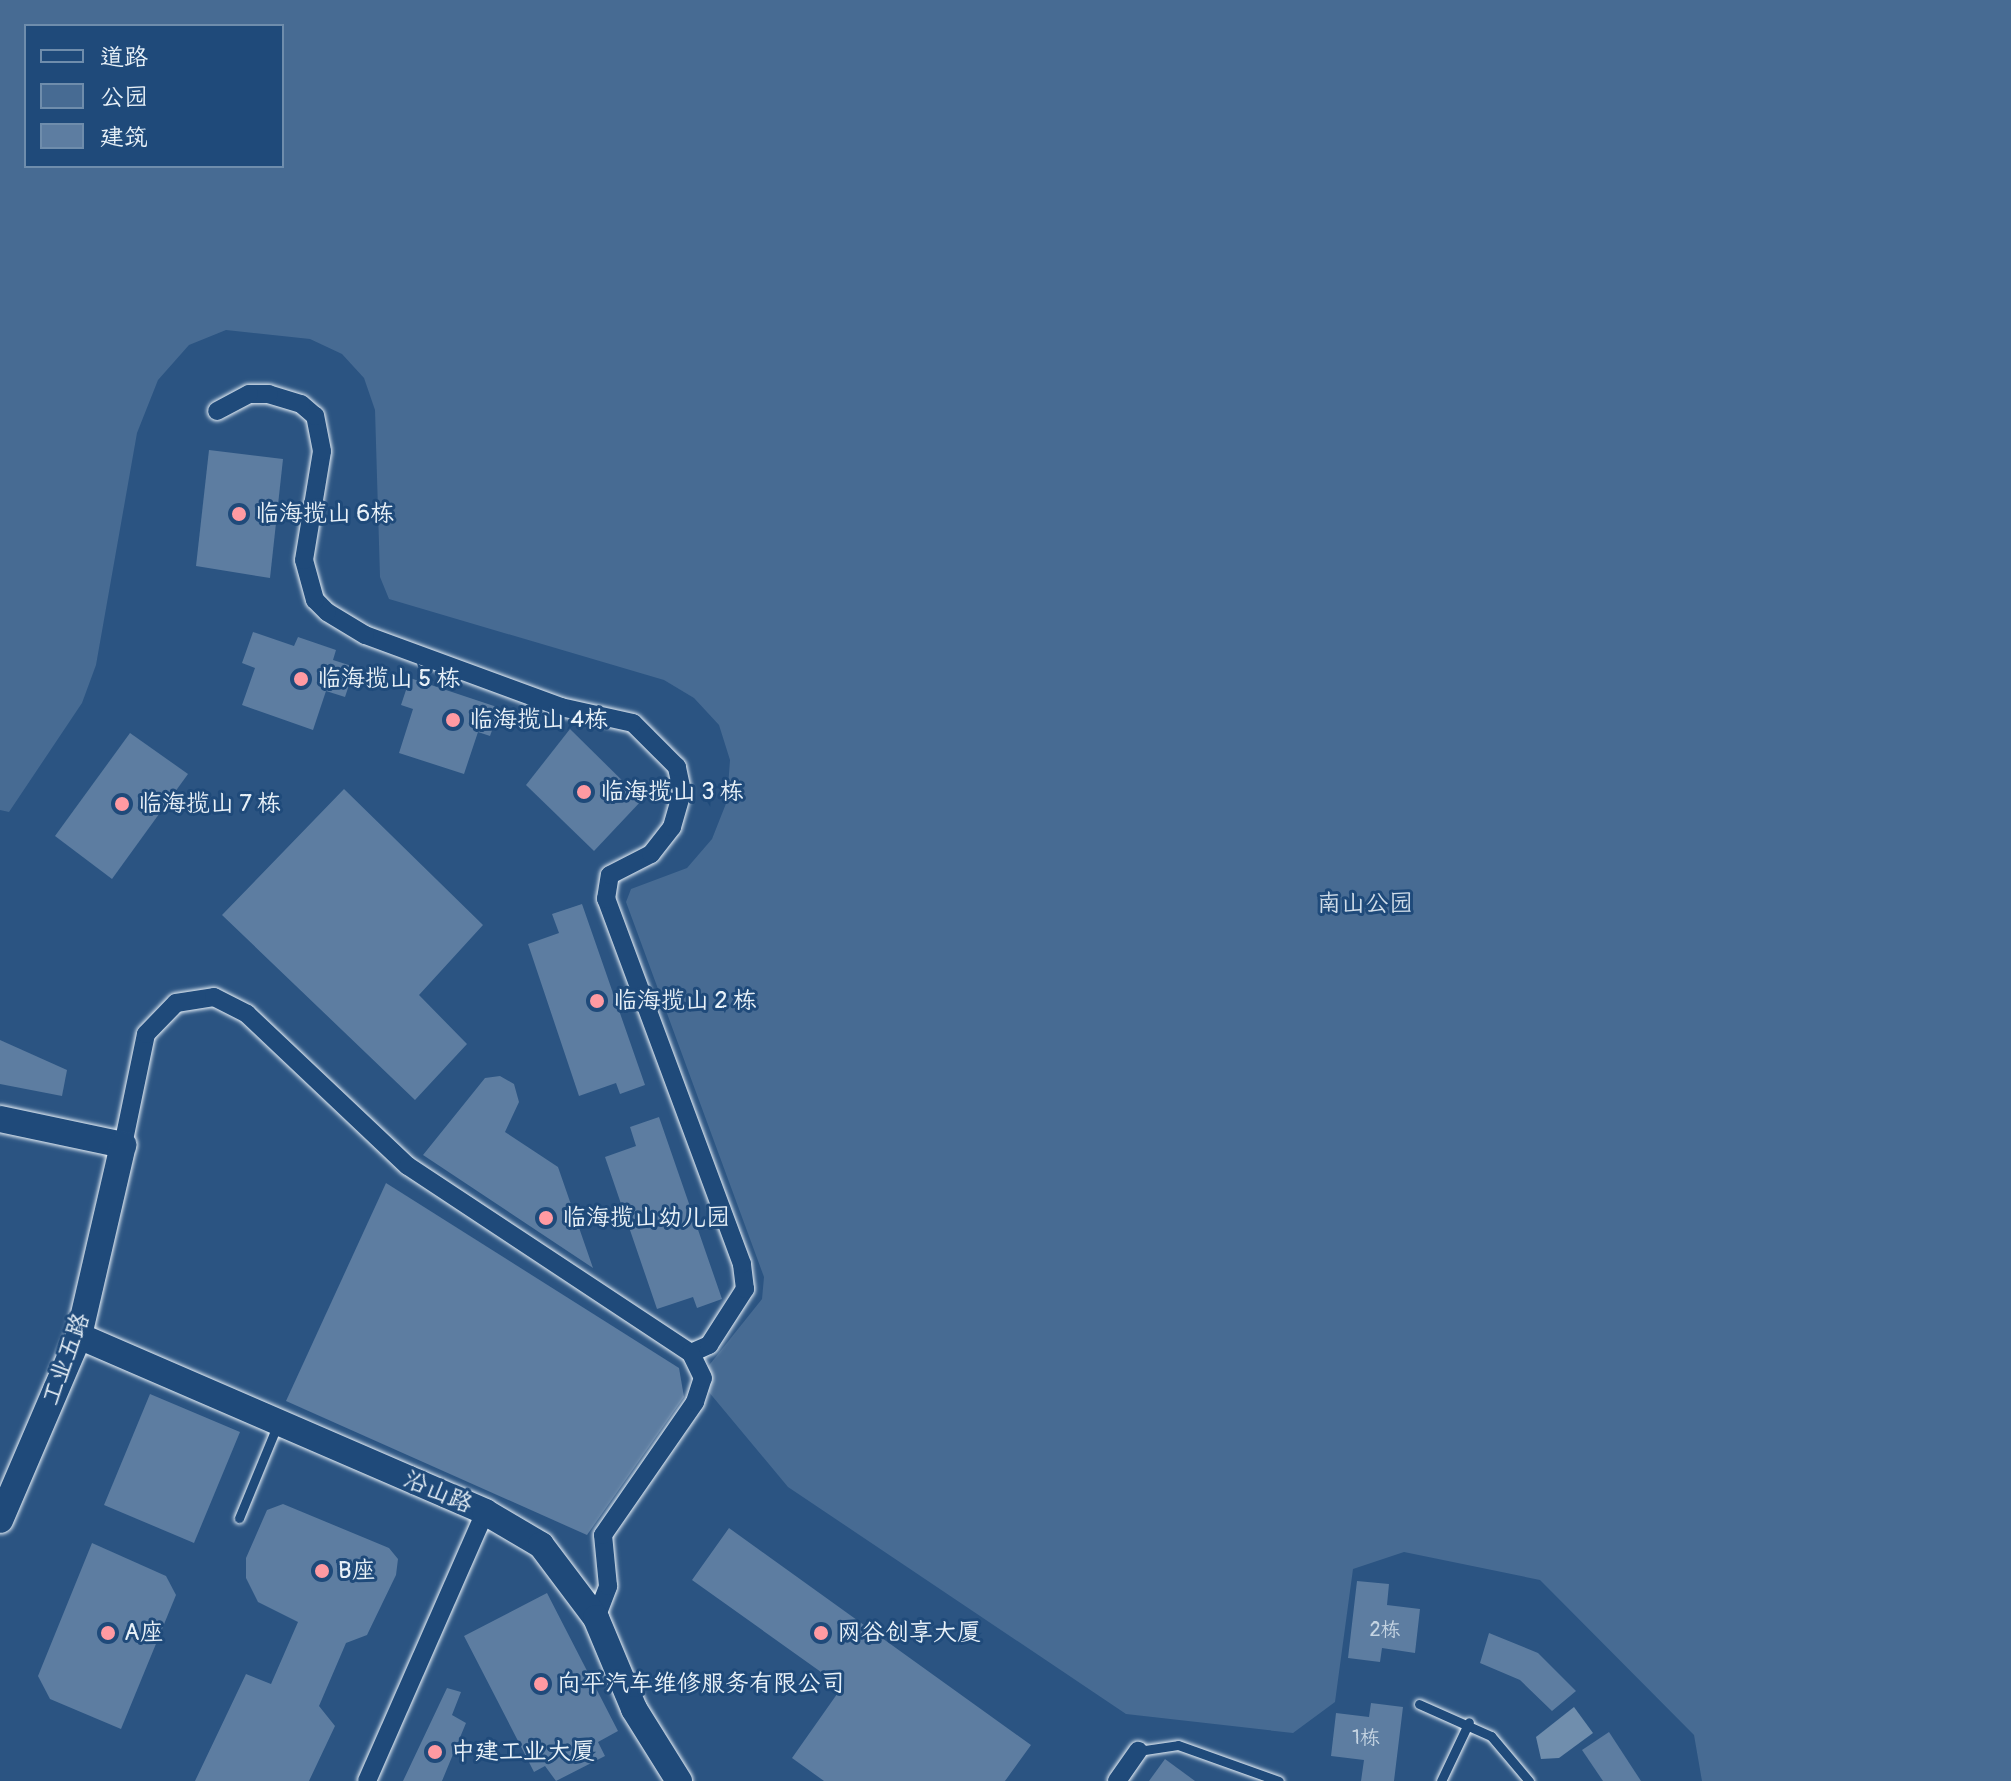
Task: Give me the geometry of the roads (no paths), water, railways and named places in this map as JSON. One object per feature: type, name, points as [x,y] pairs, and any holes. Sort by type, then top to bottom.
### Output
[{"type":"street","points":[[217,411],[249,394],[269,394],[301,404],[315,416],[322,451],[304,560],[311,590],[327,612],[365,635],[561,707],[633,723],[677,767],[682,791],[672,827],[659,847],[610,875],[605,886],[745,1276],[745,1289],[709,1345],[691,1353]]},
{"type":"street","points":[[0,1119],[123,1145],[137,1062],[159,1016],[195,998],[232,1004],[408,1166],[691,1353],[703,1378],[695,1402],[603,1535],[608,1586],[596,1618]]},
{"type":"street","name":"工业五路","points":[[0,1520],[79,1336],[123,1145]]},
{"type":"street","name":"沿山路","points":[[79,1336],[485,1512],[541,1545],[596,1618],[634,1709],[679,1781]]},
{"type":"street","points":[[367,1781],[485,1512]]},
{"type":"street","points":[[1117,1781],[1138,1751]]},
{"type":"lane","points":[[239,1518],[279,1423]]},
{"type":"lane","points":[[1419,1704],[1469,1722],[1491,1736],[1529,1781]]},
{"type":"lane","points":[[1441,1781],[1469,1722]]},
{"type":"lane","points":[[1138,1751],[1178,1745],[1279,1781]]},
{"type":"place","name":"临海揽山 6栋","points":[[239,514]]},
{"type":"place","name":"临海揽山 5 栋","points":[[301,679]]},
{"type":"place","name":"临海揽山 4栋","points":[[453,720]]},
{"type":"place","name":"临海揽山 3 栋","points":[[584,792]]},
{"type":"place","name":"临海揽山 7 栋","points":[[122,804]]},
{"type":"place","name":"临海揽山 2 栋","points":[[597,1001]]},
{"type":"place","name":"临海揽山幼儿园","points":[[546,1218]]},
{"type":"place","name":"B座","points":[[322,1571]]},
{"type":"place","name":"A座","points":[[108,1633]]},
{"type":"place","name":"网谷创享大厦","points":[[821,1633]]},
{"type":"place","name":"向平汽车维修服务有限公司","points":[[541,1684]]},
{"type":"place","name":"中建工业大厦","points":[[435,1752]]},
{"type":"park label","name":"南山公园","points":[[1365,904]]}]
